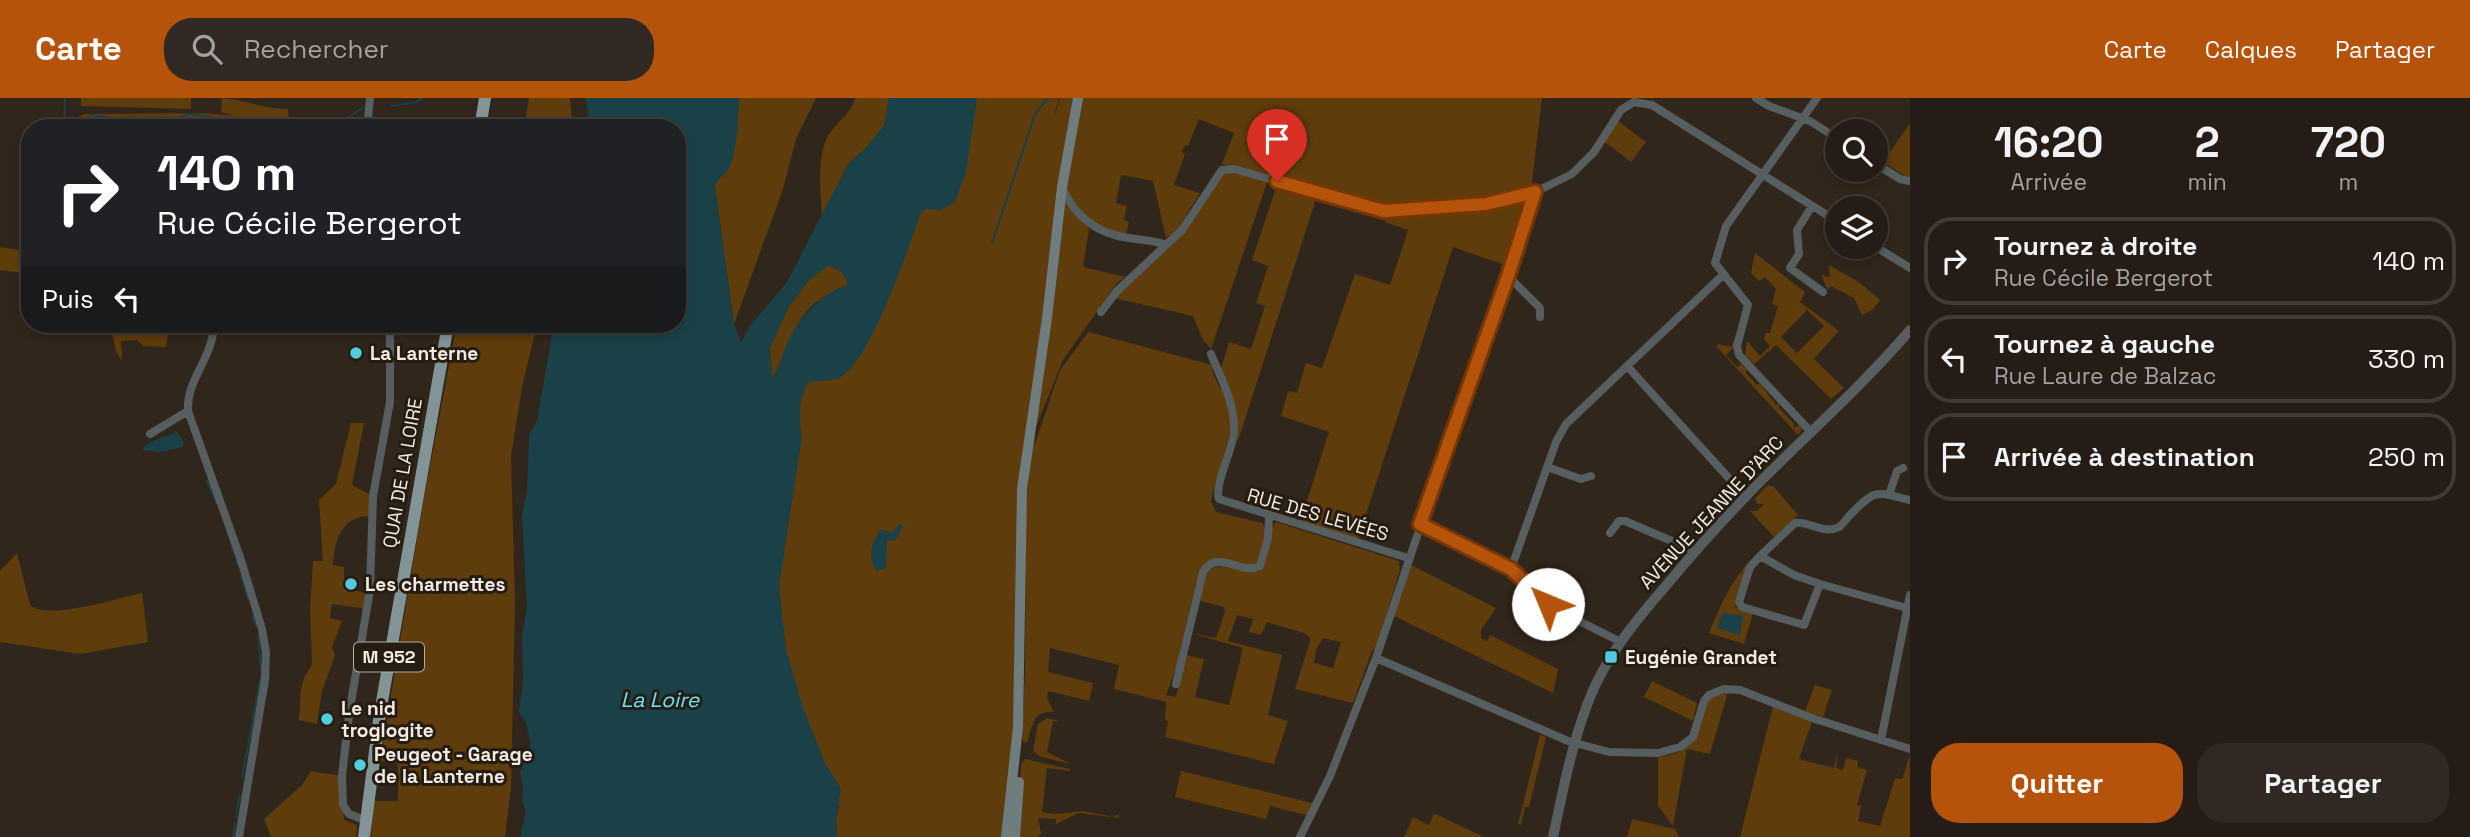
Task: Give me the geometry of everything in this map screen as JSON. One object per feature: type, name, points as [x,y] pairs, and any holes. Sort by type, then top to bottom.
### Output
[{"type":"main road","points":[[482,119],[485,98]]},
{"type":"main road","points":[[1015,837],[1022,489],[1047,318],[1062,187],[1078,98]]},
{"type":"main road","name":"QUAI DE LA LOIRE","points":[[364,837],[381,705],[446,333]]},
{"type":"main road","points":[[1006,837],[1018,727]]},
{"type":"street","points":[[368,119],[370,98]]},
{"type":"street","points":[[1756,98],[1825,131]]},
{"type":"street","points":[[1811,432],[1739,355],[1737,346],[1748,306],[1745,298],[1715,263],[1726,226],[1816,98]]},
{"type":"street","points":[[1101,312],[1124,285],[1186,224],[1215,177],[1226,169],[1384,211],[1486,204],[1535,192],[1579,168],[1594,152],[1620,110],[1633,100],[1652,105],[1825,214]]},
{"type":"street","points":[[1888,172],[1903,181],[1910,181]]},
{"type":"street","points":[[1062,187],[1069,201],[1090,225],[1116,236],[1166,245]]},
{"type":"street","points":[[1408,558],[1535,192]]},
{"type":"street","points":[[1812,206],[1797,230],[1799,254],[1790,268],[1823,292]]},
{"type":"street","points":[[1888,254],[1910,268]]},
{"type":"street","points":[[1511,569],[1556,442],[1566,424],[1723,275]]},
{"type":"street","points":[[1508,276],[1540,308],[1540,317]]},
{"type":"street","name":"AVENUE JEANNE D'ARC","points":[[1553,837],[1573,743],[1594,688],[1621,642],[1695,551],[1746,496],[1870,376],[1910,330]]},
{"type":"street","points":[[213,333],[211,349],[189,393],[188,411],[240,557],[262,629],[266,653],[265,679],[239,837]]},
{"type":"street","points":[[365,820],[349,814],[343,805],[342,776],[349,714],[370,590],[373,496],[390,402],[390,333]]},
{"type":"street","name":"RUE DES LEVÉES","points":[[1210,354],[1230,400],[1234,423],[1233,445],[1217,496],[1224,502],[1269,517],[1408,558],[1376,658],[1330,776],[1300,837]]},
{"type":"street","points":[[1627,366],[1746,496]]},
{"type":"street","points":[[150,434],[188,411]]},
{"type":"street","points":[[1547,467],[1581,479],[1591,476]]},
{"type":"street","points":[[1889,495],[1897,471],[1903,468]]},
{"type":"street","points":[[1820,584],[1804,625],[1742,607],[1739,602],[1750,567],[1795,523],[1801,522],[1827,530],[1838,527],[1871,495],[1889,495],[1910,500]]},
{"type":"street","points":[[1176,684],[1203,572],[1209,564],[1216,561],[1250,569],[1260,566],[1268,538],[1269,517]]},
{"type":"street","points":[[1610,533],[1619,521],[1625,521],[1695,551]]},
{"type":"street","points":[[1420,524],[1511,569],[1551,607],[1621,642]]},
{"type":"street","points":[[1760,556],[1794,575],[1907,608]]},
{"type":"street","points":[[1881,740],[1910,595]]},
{"type":"street","points":[[1376,658],[1573,743],[1609,752],[1674,751],[1693,737],[1704,701],[1709,695],[1724,689],[1740,690],[1910,749]]},
{"type":"shaded area","points":[[81,98],[191,98],[191,109],[81,106]]},
{"type":"shaded area","points":[[222,98],[288,109],[289,119],[72,119],[85,114],[204,113],[234,116],[221,112]]},
{"type":"shaded area","points":[[529,98],[570,98],[572,119],[526,119]]},
{"type":"shaded area","points":[[710,98],[816,98],[796,139],[783,189],[734,324],[715,187]]},
{"type":"shaded area","points":[[855,98],[889,98],[884,126],[848,164],[822,220],[821,157],[830,132],[850,109]]},
{"type":"shaded area","points":[[948,98],[1059,98],[1053,121],[1060,98],[1073,98],[1058,188],[1048,283],[1027,426],[1017,689],[1003,837],[837,837],[836,819],[839,807],[807,730],[742,498],[825,296],[804,314],[771,379],[770,348],[789,306],[810,279],[829,265],[841,271]]},
{"type":"shaded area","points":[[1081,98],[1542,98],[1531,190],[1502,199],[1391,210],[1222,164],[1234,133],[1199,119],[1188,146],[1185,145],[1182,152],[1185,154],[1174,185],[1200,193],[1177,230],[1166,238],[1153,181],[1121,175],[1116,203],[1127,206],[1124,220],[1129,222],[1126,235],[1090,224],[1066,191]]},
{"type":"shaded area","points":[[1618,121],[1646,142],[1631,162],[1605,142]]},
{"type":"shaded area","points":[[1910,123],[1910,177],[1888,165],[1888,155]]},
{"type":"shaded area","points":[[1229,171],[1267,182],[1211,349],[1203,340],[1193,316],[1114,298],[1168,248],[1222,174]]},
{"type":"shaded area","points":[[1277,185],[1317,196],[1238,441],[1221,369],[1229,342],[1251,349],[1265,306],[1256,303],[1268,266],[1252,260]]},
{"type":"shaded area","points":[[1519,198],[1528,209],[1508,266],[1453,247],[1358,539],[1300,522],[1329,432],[1281,416],[1288,391],[1297,393],[1306,363],[1322,368],[1355,274],[1390,285],[1408,230],[1385,222],[1387,214],[1471,209]]},
{"type":"shaded area","points":[[1064,201],[1068,202],[1089,229],[1083,267],[1125,277],[1116,284],[1063,360],[1035,429]]},
{"type":"shaded area","points":[[0,247],[21,250],[21,273],[0,270]]},
{"type":"shaded area","points":[[1755,253],[1805,292],[1800,302],[1839,331],[1814,359],[1844,388],[1831,399],[1776,345],[1754,364],[1745,356],[1747,341],[1760,356],[1770,346],[1764,339],[1766,333],[1770,333],[1778,306],[1772,304],[1776,289],[1765,277],[1759,281],[1751,273]],"holes":[[[1807,310],[1824,326],[1797,353],[1781,337]]]},
{"type":"shaded area","points":[[1829,265],[1859,282],[1880,300],[1872,310],[1862,315],[1854,298],[1831,286],[1828,290],[1821,275],[1830,277]]},
{"type":"shaded area","points":[[1096,322],[1089,332],[1212,365],[1228,405],[1230,431],[1211,502],[1216,512],[1262,523],[1267,530],[1258,566],[1207,563],[1196,582],[1179,654],[1181,655],[1166,695],[1176,697],[1186,655],[1204,659],[1195,697],[1229,705],[1243,648],[1191,633],[1216,638],[1225,611],[1224,607],[1198,600],[1207,571],[1220,567],[1260,570],[1272,527],[1276,522],[1399,561],[1400,570],[1376,648],[1372,651],[1353,703],[1295,689],[1311,638],[1304,633],[1267,622],[1261,635],[1249,632],[1253,619],[1237,615],[1228,641],[1282,655],[1268,715],[1288,721],[1274,764],[1165,737],[1168,721],[1165,720],[1166,702],[1114,689],[1119,665],[1050,648],[1048,672],[1093,683],[1089,701],[1048,691],[1047,698],[1054,712],[1038,716],[1028,741],[1025,743],[1022,740],[1026,503],[1031,455],[1060,370]],"holes":[[[1323,638],[1341,642],[1333,668],[1314,663],[1316,650]]]},
{"type":"shaded area","points":[[1737,332],[1732,349],[1726,355],[1737,367],[1741,364],[1757,385],[1760,383],[1776,405],[1779,403],[1779,408],[1793,423],[1795,421],[1795,428],[1799,425],[1802,429],[1798,435],[1717,347],[1718,344],[1731,347]]},
{"type":"shaded area","points":[[112,333],[168,333],[166,347],[143,346],[137,340],[121,341],[122,361],[116,351]]},
{"type":"shaded area","points":[[455,333],[535,333],[522,387],[511,456],[515,601],[511,787],[505,837],[371,837],[374,801],[398,801],[398,764],[380,761],[423,503]]},
{"type":"shaded area","points":[[351,423],[364,423],[352,485],[373,496],[373,516],[354,519],[342,530],[335,546],[333,565],[344,567],[344,589],[369,593],[367,609],[332,604],[330,618],[342,621],[332,647],[335,656],[322,691],[317,724],[299,720],[301,689],[312,664],[310,610],[313,561],[323,561],[319,500],[336,484]]},
{"type":"shaded area","points":[[1768,485],[1774,487],[1798,515],[1774,537],[1750,511],[1757,511],[1764,504],[1757,504],[1755,498]]},
{"type":"shaded area","points":[[17,553],[30,605],[39,609],[67,610],[142,593],[148,642],[80,654],[0,642],[0,571]]},
{"type":"shaded area","points":[[1750,561],[1735,607],[1753,613],[1744,644],[1709,633],[1726,595]]},
{"type":"shaded area","points":[[1409,564],[1496,608],[1481,630],[1481,638],[1487,641],[1490,635],[1558,669],[1553,693],[1394,616]]},
{"type":"shaded area","points":[[1652,681],[1697,703],[1693,721],[1644,697]]},
{"type":"shaded area","points":[[1815,685],[1832,690],[1823,717],[1805,711]]},
{"type":"shaded area","points":[[1728,692],[1710,754],[1687,749],[1673,826],[1658,806],[1658,757],[1671,755],[1688,746],[1697,731],[1706,699]]},
{"type":"shaded area","points":[[1773,706],[1812,721],[1799,759],[1834,768],[1838,751],[1836,768],[1843,770],[1846,758],[1858,761],[1857,767],[1867,770],[1857,805],[1861,806],[1858,821],[1880,826],[1895,778],[1902,779],[1910,755],[1910,837],[1740,837]]},
{"type":"shaded area","points":[[1047,718],[1059,721],[1053,721],[1047,752],[1071,764],[1041,757],[1033,751],[1038,724]]},
{"type":"shaded area","points":[[1540,735],[1546,737],[1529,807],[1525,807],[1521,825],[1518,824]]},
{"type":"shaded area","points":[[1025,759],[1070,769],[1047,768],[1042,812],[1055,814],[1083,811],[1114,817],[1118,814],[1119,818],[1079,813],[1056,824],[1056,819],[1038,818],[1041,833],[1038,837],[1017,837],[1021,764]]},
{"type":"shaded area","points":[[311,771],[342,776],[344,820],[357,825],[356,837],[271,837],[264,819],[302,785]]},
{"type":"shaded area","points":[[1181,771],[1316,804],[1310,816],[1270,806],[1266,819],[1175,797]]},
{"type":"shaded area","points":[[1434,814],[1484,837],[1404,837],[1413,817],[1429,825]]},
{"type":"shaded area","points":[[1632,819],[1675,829],[1679,837],[1627,837]]},
{"type":"water","name":"La Loire","points":[[585,98],[739,98],[734,153],[728,170],[715,187],[734,324],[741,342],[750,326],[787,282],[848,164],[884,126],[889,98],[977,98],[966,172],[955,202],[940,210],[925,209],[920,215],[875,330],[850,370],[837,379],[809,382],[801,401],[802,436],[779,586],[786,649],[802,705],[825,763],[841,789],[836,819],[837,837],[520,837],[526,811],[522,801],[520,773],[531,744],[526,723],[519,712],[523,682],[522,635],[527,607],[522,517],[527,490],[529,436],[537,420],[552,333],[686,333],[686,119],[587,119]],"holes":[[[829,265],[841,271],[848,284],[828,294],[804,315],[772,378],[770,348],[789,306],[810,279]]]},
{"type":"water","points":[[177,432],[184,442],[183,447],[161,452],[142,450],[148,443]]},
{"type":"water","points":[[899,524],[903,525],[896,540],[887,541],[886,568],[877,571],[871,555],[875,539],[881,529],[892,533]]},
{"type":"water","points":[[1723,613],[1743,616],[1740,635],[1717,628]]},
{"type":"waterway","points":[[64,119],[65,98]]},
{"type":"waterway","points":[[392,106],[417,102],[422,98]]},
{"type":"waterway","points":[[992,243],[1035,114],[1048,98]]},
{"type":"waterway","points":[[346,119],[362,108]]},
{"type":"waterway","points":[[176,119],[188,114],[216,119]]},
{"type":"waterway","points":[[87,119],[92,115],[119,119]]},
{"type":"waterway","points":[[141,119],[165,119]]},
{"type":"waterway","points":[[207,481],[217,504]]},
{"type":"waterway","points":[[231,543],[238,565]]},
{"type":"waterway","points":[[241,576],[248,599]]},
{"type":"waterway","points":[[252,616],[256,626]]},
{"type":"waterway","points":[[258,637],[261,670]]},
{"type":"waterway","points":[[266,697],[269,674]]},
{"type":"waterway","points":[[242,778],[261,676]]},
{"type":"waterway","points":[[236,817],[240,795]]},
{"type":"waterway","points":[[233,837],[235,823]]},
{"type":"place","name":"La Lanterne","points":[[356,353]]},
{"type":"place","name":"Les charmettes","points":[[351,584]]},
{"type":"place","name":"Eugénie Grandet","points":[[1611,657]]},
{"type":"place","name":"Le nid troglogite","points":[[327,719]]},
{"type":"place","name":"Peugeot - Garage de la Lanterne","points":[[360,765]]},
{"type":"route","points":[[1277,181],[1384,211],[1495,203],[1535,192],[1420,524],[1511,569],[1548,604]]}]
